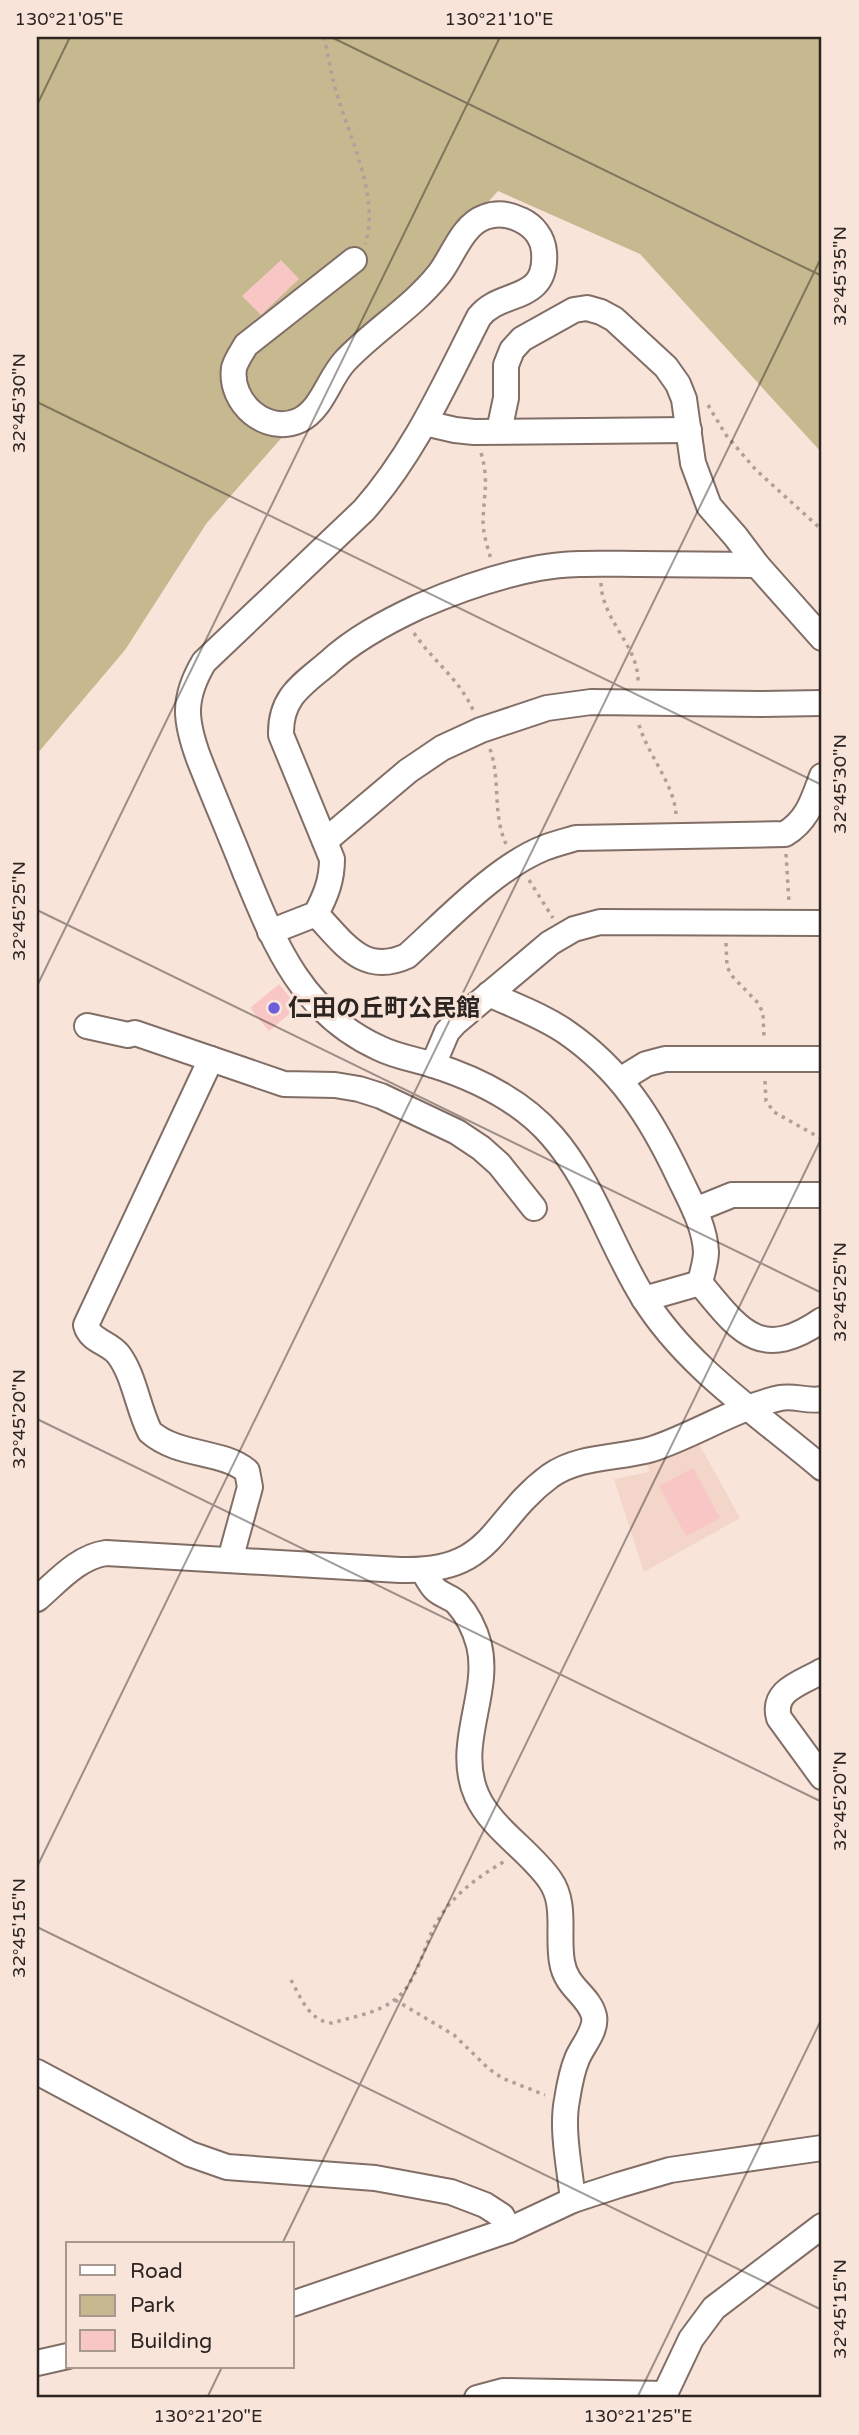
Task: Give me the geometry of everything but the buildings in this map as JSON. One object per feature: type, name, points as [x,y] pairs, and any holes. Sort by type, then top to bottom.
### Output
[{"type":"street","points":[[354,260],[246,345],[234,368],[234,383],[243,405],[255,415],[269,422],[285,424],[300,420],[313,411],[333,376],[346,360],[439,274],[468,228],[480,219],[494,214],[511,215],[527,223],[538,233],[544,248],[545,262],[532,289],[485,308],[425,423],[401,465],[384,488],[204,662],[191,688],[187,710],[189,732],[270,932],[293,974],[332,1019],[355,1036],[382,1050],[480,1083],[530,1114],[569,1157],[592,1193],[623,1261],[644,1299],[680,1345],[712,1377],[822,1468]]},
{"type":"street","points":[[499,431],[506,398],[506,365],[512,350],[522,339],[573,310],[587,308],[614,319],[666,367],[684,399],[693,463],[709,506],[822,638]]},
{"type":"street","points":[[425,423],[474,432],[689,430]]},
{"type":"street","points":[[270,932],[316,914],[327,894],[332,875],[332,859],[281,734],[283,710],[289,699],[337,655],[370,632],[454,591],[497,577],[542,568],[600,564],[757,565]]},
{"type":"street","points":[[325,841],[408,771],[442,748],[481,730],[547,708],[591,702],[822,703]]},
{"type":"street","points":[[316,914],[353,953],[377,963],[393,962],[407,956],[493,880],[544,848],[576,838],[785,834],[798,826],[807,814],[822,776]]},
{"type":"street","points":[[433,1065],[447,1032],[563,934],[575,929],[600,922],[822,923]]},
{"type":"street","points":[[489,994],[564,1031],[620,1080],[643,1107],[660,1137],[703,1232],[706,1254],[700,1283]]},
{"type":"street","points":[[87,1026],[128,1035],[135,1033],[284,1084],[335,1085],[381,1096],[457,1132],[481,1148],[499,1164],[534,1208]]},
{"type":"street","points":[[211,1059],[86,1325],[92,1338],[107,1344],[122,1360],[150,1432],[178,1448],[233,1463],[247,1471],[250,1487],[230,1560]]},
{"type":"street","points":[[620,1080],[646,1064],[665,1059],[822,1059]]},
{"type":"street","points":[[695,1210],[732,1195],[822,1195]]},
{"type":"street","points":[[644,1299],[700,1283]]},
{"type":"street","points":[[700,1283],[731,1321],[753,1336],[768,1339],[794,1338],[822,1320]]},
{"type":"street","points":[[37,1599],[82,1560],[106,1553],[423,1571],[452,1566],[472,1555],[493,1538],[531,1493],[552,1475],[577,1463],[651,1449],[748,1408],[782,1398],[822,1399]]},
{"type":"street","points":[[423,1571],[435,1590],[456,1602],[471,1623],[479,1646],[481,1670],[469,1750],[470,1775],[477,1797],[490,1816],[550,1881],[559,1899],[561,1961],[567,1980],[588,2004],[594,2016],[593,2028],[576,2060],[566,2103],[573,2200]]},
{"type":"street","points":[[822,1671],[783,1693],[776,1709],[779,1718],[822,1777]]},
{"type":"street","points":[[37,2071],[190,2154],[227,2167],[374,2178],[451,2192],[485,2205],[502,2216],[509,2230]]},
{"type":"street","points":[[294,2303],[509,2230],[573,2200],[670,2170],[822,2148]]},
{"type":"street","points":[[477,2398],[503,2391],[664,2396],[691,2339],[714,2308],[822,2227]]},
{"type":"street","points":[[37,2362],[66,2356]]},
{"type":"path","points":[[324,37],[338,99],[364,172],[368,217],[366,242],[354,260]]},
{"type":"path","points":[[711,409],[726,435],[756,470],[822,530]]},
{"type":"path","points":[[474,432],[485,467],[487,484],[483,520],[485,538],[497,577]]},
{"type":"path","points":[[785,834],[790,923]]},
{"type":"path","points":[[518,862],[563,934]]},
{"type":"path","points":[[291,1980],[316,2020],[324,2023],[332,2024],[385,2006],[395,2000],[412,1978],[431,1931],[448,1906],[481,1876],[523,1849]]},
{"type":"path","points":[[395,2000],[454,2035],[502,2078],[566,2103]]},
{"type":"shaded area","points":[[699,1444],[740,1518],[644,1572],[614,1479],[649,1472],[648,1463]]},
{"type":"green space","points":[[37,37],[822,37],[822,453],[640,254],[498,191],[206,524],[125,650],[37,754]]},
{"type":"place","name":"仁田の丘町公民館","points":[[274,1008]]}]
